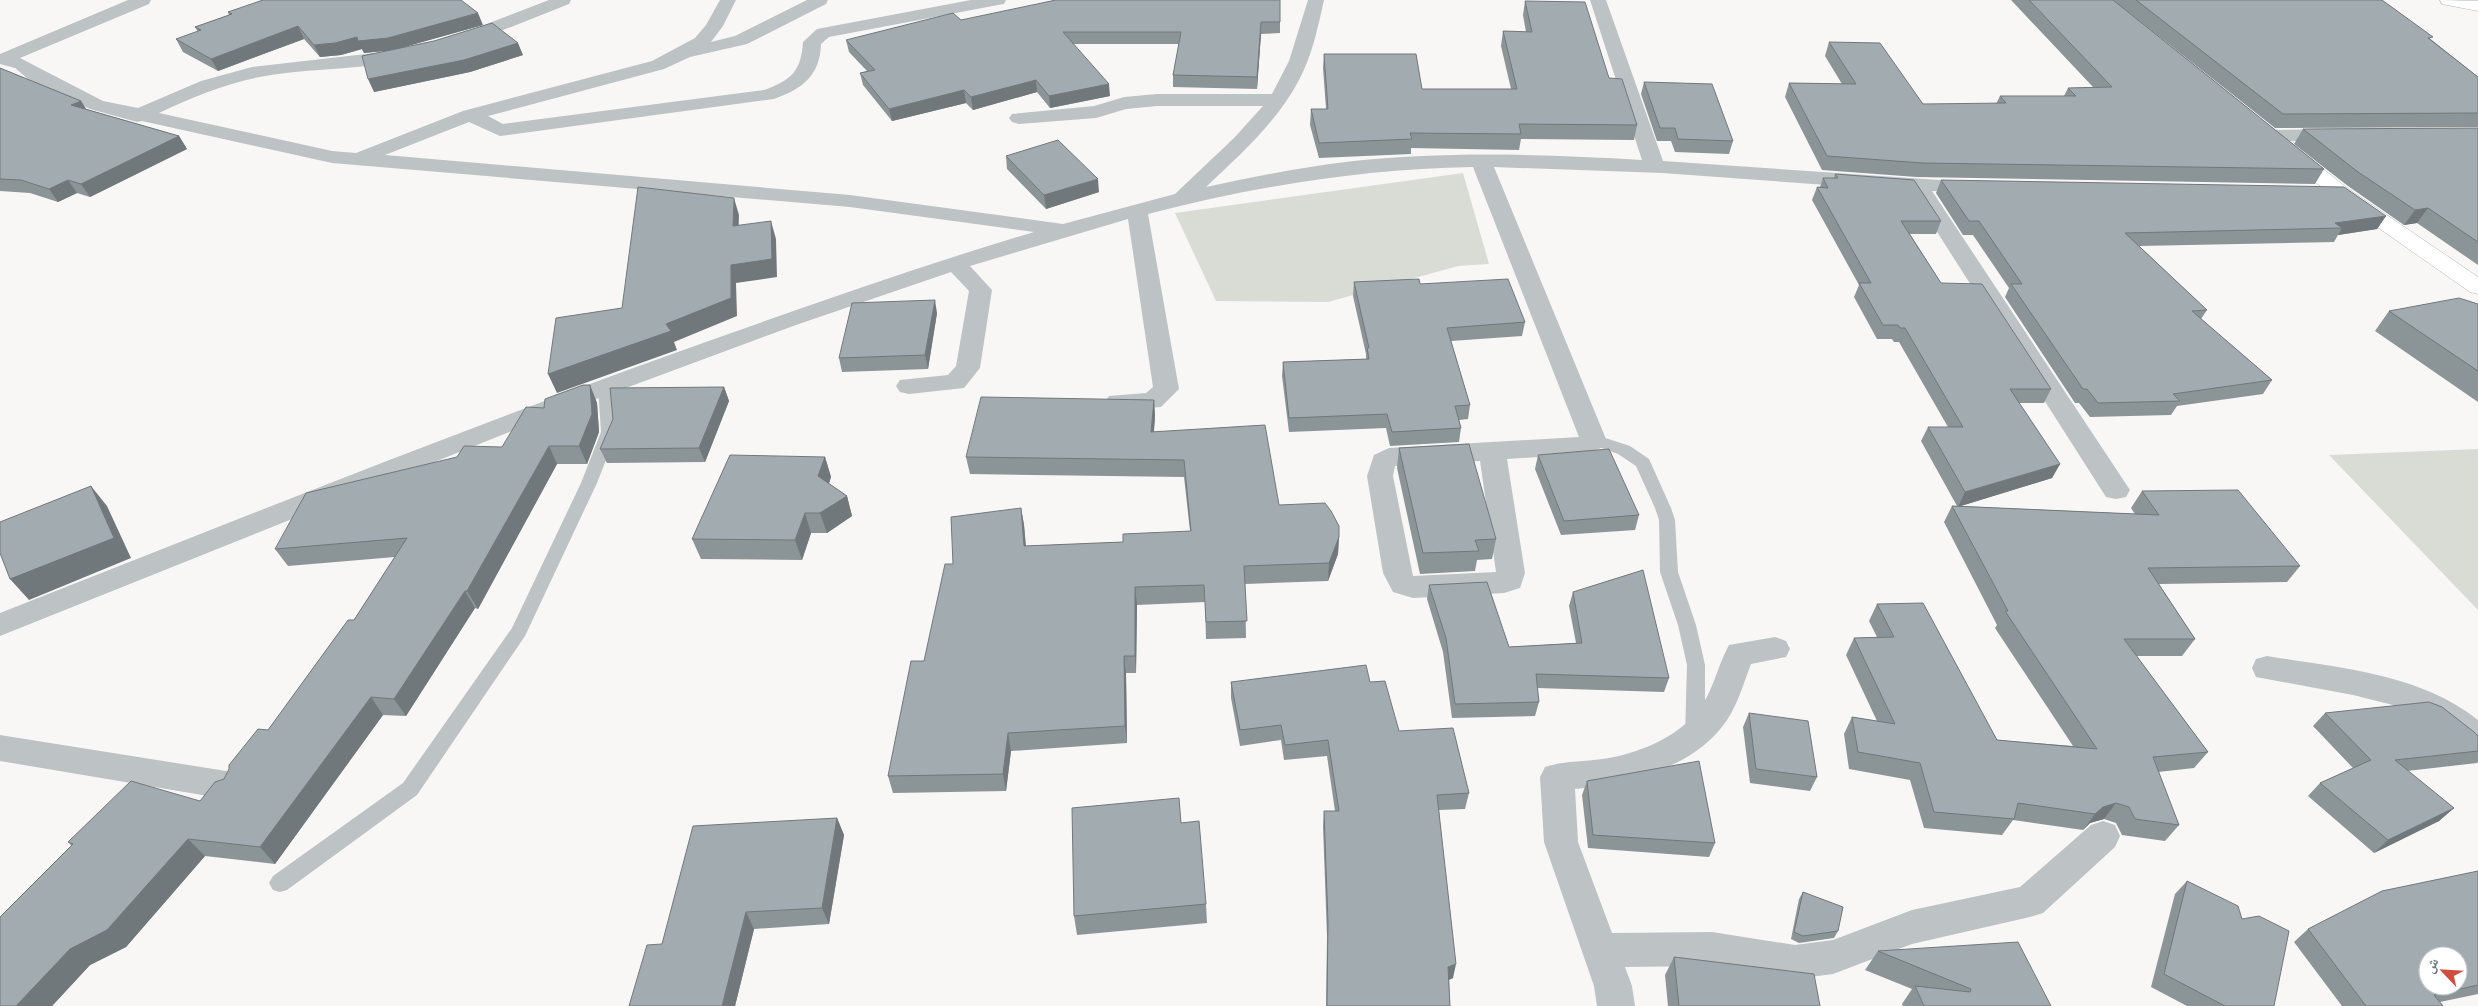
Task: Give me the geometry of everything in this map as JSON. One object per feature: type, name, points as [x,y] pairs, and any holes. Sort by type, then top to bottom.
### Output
[{"type":"street","points":[[49,38],[43,26],[71,13],[111,0]]},
{"type":"street","points":[[1,59],[143,0]]},
{"type":"street","points":[[449,43],[512,22],[563,0]]},
{"type":"street","points":[[685,53],[705,41],[717,24],[728,0]]},
{"type":"street","points":[[357,160],[470,115],[631,73],[685,53],[741,40],[820,0]]},
{"type":"street","points":[[470,115],[500,130],[767,95],[784,90],[802,75],[810,62],[812,42],[823,32],[998,0]]},
{"type":"street","points":[[1183,198],[1252,131],[1289,81],[1298,60],[1316,0]]},
{"type":"street","points":[[1598,0],[1654,165]]},
{"type":"street","points":[[2448,0],[2478,6]]},
{"type":"street","points":[[137,116],[203,87],[254,72],[366,61],[422,51]]},
{"type":"street","points":[[1,59],[21,64],[36,75],[97,105],[137,116],[303,152],[357,160],[850,201],[1065,230]]},
{"type":"street","points":[[1020,118],[1096,112],[1124,103],[1157,100],[1276,100]]},
{"type":"street","points":[[2359,135],[2262,130],[2340,192],[2478,287]]},
{"type":"street","points":[[1481,161],[1593,439],[1586,445],[1389,457],[1383,461],[1380,476],[1397,573],[1403,584],[1413,587],[1504,582],[1510,580],[1511,574],[1492,451]]},
{"type":"street","points":[[0,625],[532,414],[873,290],[1065,230],[1183,198],[1345,168],[1481,161],[1654,165],[1917,185],[1995,187]]},
{"type":"street","points":[[1917,185],[2116,490]]},
{"type":"street","points":[[2302,191],[2340,192]]},
{"type":"street","points":[[1095,402],[1152,401],[1166,389],[1137,210]]},
{"type":"street","points":[[909,386],[955,382],[968,368],[981,290],[954,264]]},
{"type":"street","points":[[1616,1006],[1613,986],[1562,842],[1557,777],[1610,772],[1659,756],[1695,736],[1716,711],[1740,653],[1775,649]]},
{"type":"street","points":[[2267,668],[2381,689],[2414,698],[2436,708],[2478,739]]},
{"type":"street","points":[[0,748],[226,786]]},
{"type":"street","points":[[1600,950],[1712,949],[1795,962],[1833,957],[1912,927],[2030,901],[2103,836]]},
{"type":"lane","points":[[280,883],[410,789],[519,631],[589,483],[609,432],[605,387]]},
{"type":"lane","points":[[1593,439],[1624,450],[1643,462],[1664,508],[1667,520],[1669,572],[1687,625],[1696,665],[1695,736]]},
{"type":"shaded area","points":[[1463,173],[1489,264],[1458,266],[1328,302],[1216,301],[1175,213]]},
{"type":"shaded area","points":[[2478,449],[2478,610],[2329,455]]},
{"type":"building","points":[[263,0],[461,0],[478,13],[388,38],[358,41],[357,37],[335,43],[314,45],[298,26],[211,59],[176,39],[201,30],[195,27],[232,14],[228,12]]},
{"type":"building","points":[[1056,0],[1280,0],[1280,22],[1261,22],[1257,77],[1173,75],[1181,32],[1063,32],[1109,84],[1049,96],[1036,80],[971,97],[964,90],[889,109],[860,73],[875,70],[846,40],[953,13],[961,20]]},
{"type":"building","points":[[2029,0],[2113,0],[2324,169],[1923,163],[1827,156],[1789,83],[1856,84],[1829,42],[1880,43],[1923,104],[2006,103],[2000,96],[2076,96],[2068,88],[2112,87]]},
{"type":"building","points":[[2136,0],[2382,0],[2433,37],[2428,38],[2478,77],[2478,113],[2283,114]]},
{"type":"building","points":[[1525,1],[1585,2],[1609,78],[1622,79],[1637,125],[1519,124],[1521,134],[1410,133],[1412,139],[1319,143],[1311,109],[1328,109],[1324,54],[1416,54],[1422,89],[1517,89],[1503,31],[1532,32]]},
{"type":"building","points":[[492,23],[518,43],[464,60],[368,79],[362,56],[434,41]]},
{"type":"building","points":[[0,68],[81,101],[71,105],[179,136],[81,184],[68,180],[49,189],[21,180],[0,179]]},
{"type":"building","points":[[1644,82],[1712,84],[1733,141],[1678,139],[1675,128],[1660,128]]},
{"type":"building","points":[[2478,128],[2478,242],[2428,208],[2415,210],[2358,172],[2303,129]]},
{"type":"building","points":[[1058,140],[1098,179],[1044,195],[1006,156]]},
{"type":"building","points":[[1835,174],[1914,180],[1941,221],[1901,221],[1941,283],[1982,284],[2051,389],[2010,389],[2060,464],[1965,492],[1928,427],[1963,427],[1905,328],[1900,328],[1898,325],[1883,325],[1859,283],[1871,283],[1817,187],[1828,188],[1823,178],[1838,178]]},
{"type":"building","points":[[1941,180],[2344,187],[2386,216],[2335,223],[2342,228],[2125,233],[2207,310],[2192,311],[2272,380],[2173,394],[2180,401],[2098,403],[2087,389],[2083,389],[2011,284],[2022,284],[1979,221],[1969,221]]},
{"type":"building","points":[[638,187],[734,198],[733,226],[771,221],[772,259],[731,265],[731,298],[666,324],[671,331],[548,374],[556,318],[622,308]]},
{"type":"building","points":[[1419,279],[1420,284],[1508,279],[1525,322],[1447,328],[1470,405],[1455,406],[1461,428],[1392,432],[1387,414],[1289,418],[1283,362],[1369,359],[1367,348],[1369,348],[1354,282]]},
{"type":"building","points":[[2459,298],[2478,304],[2478,371],[2389,311]]},
{"type":"building","points":[[935,300],[925,355],[839,358],[852,303]]},
{"type":"building","points":[[583,385],[590,385],[592,414],[579,446],[549,446],[467,591],[465,591],[394,699],[371,697],[260,847],[188,839],[107,930],[70,949],[16,1006],[0,1006],[0,917],[73,844],[68,842],[131,781],[200,801],[215,782],[224,779],[229,765],[258,729],[268,730],[348,620],[354,620],[407,538],[275,549],[306,493],[457,457],[464,446],[502,447],[526,407],[544,408],[545,399]]},
{"type":"building","points":[[724,387],[699,448],[600,449],[613,419],[610,388]]},
{"type":"building","points":[[981,397],[1154,400],[1151,432],[1265,425],[1279,505],[1325,503],[1339,526],[1339,537],[1329,563],[1244,566],[1247,621],[1206,622],[1204,585],[1135,587],[1135,656],[1124,656],[1125,726],[1008,733],[1003,774],[888,776],[911,661],[924,661],[945,564],[953,564],[951,517],[1021,508],[1024,546],[1123,542],[1123,534],[1191,531],[1184,460],[966,457]]},
{"type":"building","points":[[1469,444],[1496,539],[1475,540],[1479,551],[1423,553],[1399,448]]},
{"type":"building","points":[[1609,449],[1639,515],[1564,521],[1538,455]]},
{"type":"building","points":[[730,455],[825,457],[818,476],[847,496],[820,513],[805,513],[795,540],[692,539]]},
{"type":"building","points":[[91,486],[114,538],[10,579],[0,553],[0,522]]},
{"type":"building","points":[[2238,490],[2300,566],[2148,568],[2195,639],[2124,639],[2208,752],[2153,757],[2179,825],[2135,819],[2129,807],[2116,803],[2103,807],[2095,814],[2018,803],[2014,819],[1934,812],[1920,763],[1858,752],[1852,717],[1895,724],[1854,638],[1894,637],[1877,604],[1923,603],[1997,740],[2097,749],[2005,611],[2008,611],[1952,506],[2159,515],[2142,491]]},
{"type":"building","points":[[1643,570],[1669,678],[1536,674],[1539,702],[1455,704],[1446,638],[1429,585],[1487,582],[1509,647],[1582,643],[1573,592]]},
{"type":"building","points":[[1366,665],[1370,682],[1385,681],[1399,731],[1453,728],[1469,793],[1437,795],[1456,964],[1448,967],[1450,1006],[1327,1006],[1328,922],[1324,811],[1339,811],[1328,740],[1285,745],[1281,725],[1240,730],[1231,682]]},
{"type":"building","points":[[2429,702],[2442,707],[2478,736],[2478,751],[2395,760],[2454,808],[2388,840],[2320,783],[2371,760],[2325,713]]},
{"type":"building","points":[[1749,713],[1808,721],[1817,777],[1756,769]]},
{"type":"building","points":[[1699,761],[1715,843],[1593,835],[1587,781]]},
{"type":"building","points":[[1179,798],[1181,823],[1199,821],[1206,904],[1074,916],[1072,808]]},
{"type":"building","points":[[837,818],[822,908],[746,912],[722,1006],[629,1006],[647,945],[662,944],[693,826]]},
{"type":"building","points":[[2478,871],[2478,985],[2468,987],[2468,946],[2418,946],[2418,996],[2435,996],[2443,1006],[2366,1006],[2308,929],[2382,891]]},
{"type":"building","points":[[2187,881],[2238,906],[2242,919],[2259,916],[2289,931],[2274,1006],[2225,1006],[2164,974]]},
{"type":"building","points":[[1803,892],[1843,907],[1838,931],[1803,936],[1794,932]]},
{"type":"building","points":[[2018,942],[2051,1006],[1924,1006],[1915,986],[1970,992],[1971,989],[1878,951]]},
{"type":"building","points":[[1674,957],[1814,974],[1820,1006],[1679,1006]]}]
